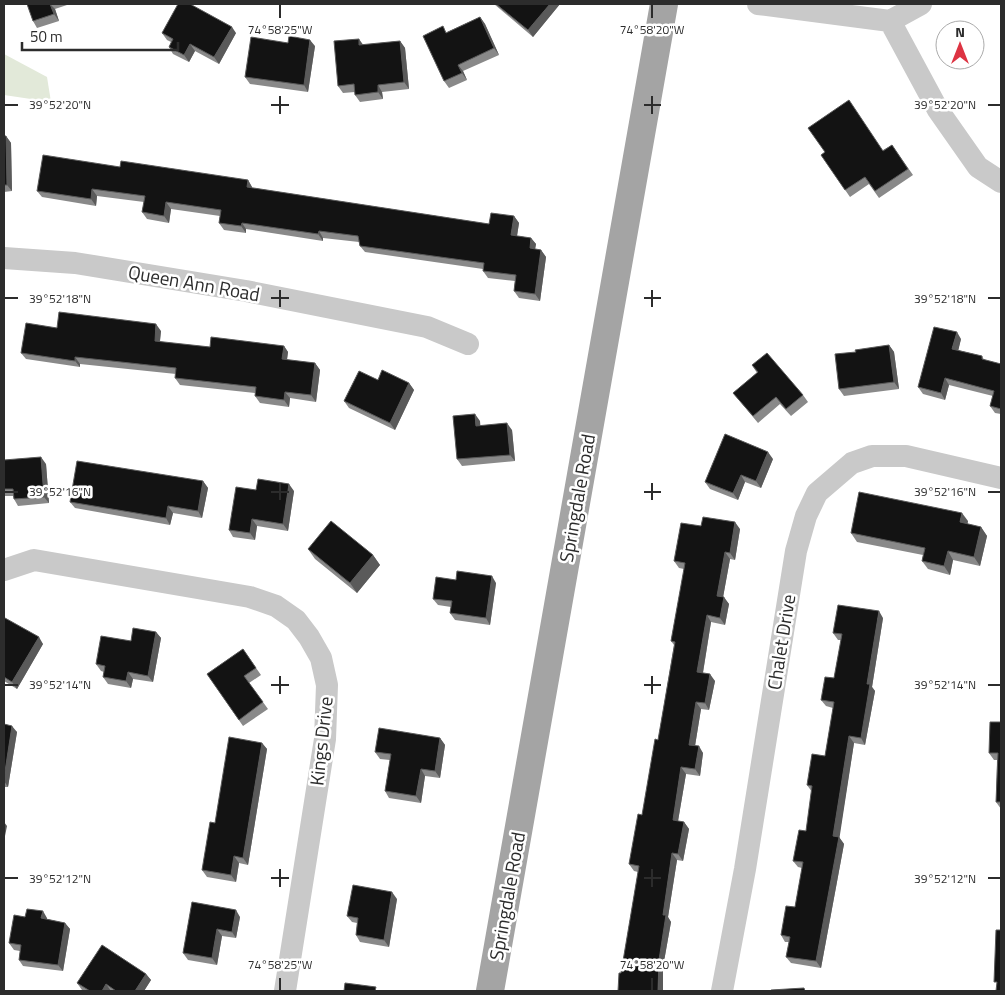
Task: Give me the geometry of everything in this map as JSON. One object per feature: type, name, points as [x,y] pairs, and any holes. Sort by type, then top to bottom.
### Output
[{"type":"main road","name":"Springdale Road","points":[[490,991],[664,4]]},
{"type":"street","points":[[758,4],[890,21],[921,4]]},
{"type":"street","points":[[890,21],[943,117],[978,167],[1001,182]]},
{"type":"street","name":"Queen Ann Road","points":[[4,258],[75,263],[246,291],[427,327],[468,344]]},
{"type":"street","name":"Chalet Drive","points":[[722,991],[745,870],[796,552],[806,516],[817,493],[852,463],[872,456],[906,456],[1001,478]]},
{"type":"street","name":"Kings Drive","points":[[4,570],[34,560],[250,597],[276,606],[296,620],[310,637],[321,658],[327,685],[325,739],[285,991]]},
{"type":"green space","points":[[4,54],[47,77],[51,102],[4,95]]},
{"type":"building","points":[[27,4],[50,4],[54,14],[33,21]]},
{"type":"building","points":[[178,4],[190,4],[232,27],[214,57],[190,44],[184,55],[169,47],[173,39],[162,33]]},
{"type":"building","points":[[496,4],[550,4],[528,30]]},
{"type":"building","points":[[480,17],[494,48],[458,65],[462,73],[444,81],[423,36],[443,26],[446,33]]},
{"type":"building","points":[[289,36],[310,40],[304,85],[245,77],[251,37],[288,43]]},
{"type":"building","points":[[359,39],[359,45],[400,41],[404,82],[378,85],[378,92],[355,95],[354,84],[338,86],[334,41]]},
{"type":"building","points":[[849,100],[883,151],[892,145],[908,169],[875,191],[865,177],[845,190],[821,155],[825,152],[808,128]]},
{"type":"building","points":[[4,136],[6,136],[7,185],[4,185]]},
{"type":"building","points":[[43,155],[120,167],[121,161],[248,180],[247,187],[489,224],[491,213],[514,216],[511,235],[531,238],[530,248],[541,250],[535,294],[514,291],[516,275],[483,271],[484,263],[360,246],[358,236],[319,231],[318,234],[242,223],[241,226],[219,223],[221,210],[166,202],[164,216],[142,212],[145,196],[92,189],[91,199],[37,191]]},
{"type":"building","points":[[59,312],[156,324],[155,341],[210,347],[211,337],[284,346],[282,359],[315,363],[311,395],[285,392],[284,400],[255,396],[256,387],[175,378],[176,368],[75,357],[75,361],[21,353],[26,323],[57,328]]},
{"type":"building","points":[[934,327],[957,332],[952,349],[982,356],[982,359],[1001,364],[1001,409],[990,406],[994,391],[945,378],[941,393],[918,387]]},
{"type":"building","points":[[889,345],[894,382],[839,389],[835,354]]},
{"type":"building","points":[[767,353],[803,395],[786,409],[776,397],[753,416],[733,393],[758,372],[752,365]]},
{"type":"building","points":[[382,370],[409,383],[390,423],[344,401],[359,371],[378,380]]},
{"type":"building","points":[[475,414],[476,426],[507,423],[510,455],[457,459],[453,416]]},
{"type":"building","points":[[725,434],[768,452],[756,481],[741,475],[733,493],[705,482]]},
{"type":"building","points":[[41,457],[44,497],[14,499],[13,489],[4,489],[4,460]]},
{"type":"building","points":[[77,461],[203,481],[198,511],[168,506],[166,518],[70,502]]},
{"type":"building","points":[[258,479],[289,484],[283,524],[252,519],[250,533],[229,530],[236,487],[256,490]]},
{"type":"building","points":[[859,492],[962,513],[960,522],[981,527],[974,557],[948,551],[944,566],[922,561],[925,548],[851,533]]},
{"type":"building","points":[[703,517],[735,522],[730,553],[725,552],[717,596],[724,597],[720,618],[707,615],[697,672],[710,674],[705,703],[696,702],[689,745],[699,746],[695,769],[681,767],[673,820],[684,822],[678,854],[672,853],[663,915],[666,915],[659,960],[658,991],[618,991],[619,973],[621,973],[639,866],[629,864],[638,814],[642,815],[655,739],[658,740],[675,642],[671,641],[685,563],[674,561],[681,523],[701,526]]},
{"type":"building","points":[[331,521],[373,555],[350,583],[308,549]]},
{"type":"building","points":[[457,571],[492,576],[486,618],[450,613],[452,601],[433,599],[436,577],[456,580]]},
{"type":"building","points":[[838,605],[879,611],[867,684],[870,684],[861,738],[849,736],[833,836],[839,837],[816,961],[786,957],[790,937],[781,935],[786,906],[795,907],[803,862],[793,861],[799,830],[806,831],[812,786],[807,785],[812,754],[825,756],[834,702],[821,700],[825,677],[834,678],[842,634],[833,633]]},
{"type":"building","points":[[5,618],[39,637],[12,682],[4,677]]},
{"type":"building","points":[[133,628],[156,632],[148,676],[128,672],[126,681],[103,677],[105,666],[96,664],[101,636],[131,641]]},
{"type":"building","points":[[243,649],[256,668],[244,676],[263,702],[239,720],[207,674]]},
{"type":"building","points":[[990,722],[1001,722],[1001,802],[996,802],[998,753],[989,753]]},
{"type":"building","points":[[4,724],[12,726],[4,778]]},
{"type":"building","points":[[379,728],[440,738],[435,771],[421,769],[416,796],[385,791],[391,754],[375,752]]},
{"type":"building","points":[[229,737],[262,743],[243,858],[234,856],[231,875],[202,870],[210,822],[215,823]]},
{"type":"building","points":[[353,885],[392,892],[384,940],[356,935],[358,918],[347,916]]},
{"type":"building","points":[[192,902],[236,910],[232,932],[217,929],[212,958],[183,953]]},
{"type":"building","points":[[27,909],[43,911],[41,918],[65,923],[58,965],[19,960],[21,945],[9,943],[14,915],[25,917]]},
{"type":"building","points":[[996,930],[1001,930],[1001,991],[996,991],[997,982],[994,982]]},
{"type":"building","points":[[102,945],[146,974],[135,991],[116,991],[106,984],[102,991],[90,991],[77,983]]},
{"type":"building","points":[[345,983],[376,987],[375,991],[344,991]]},
{"type":"building","points":[[804,988],[805,991],[771,991],[771,990]]}]
